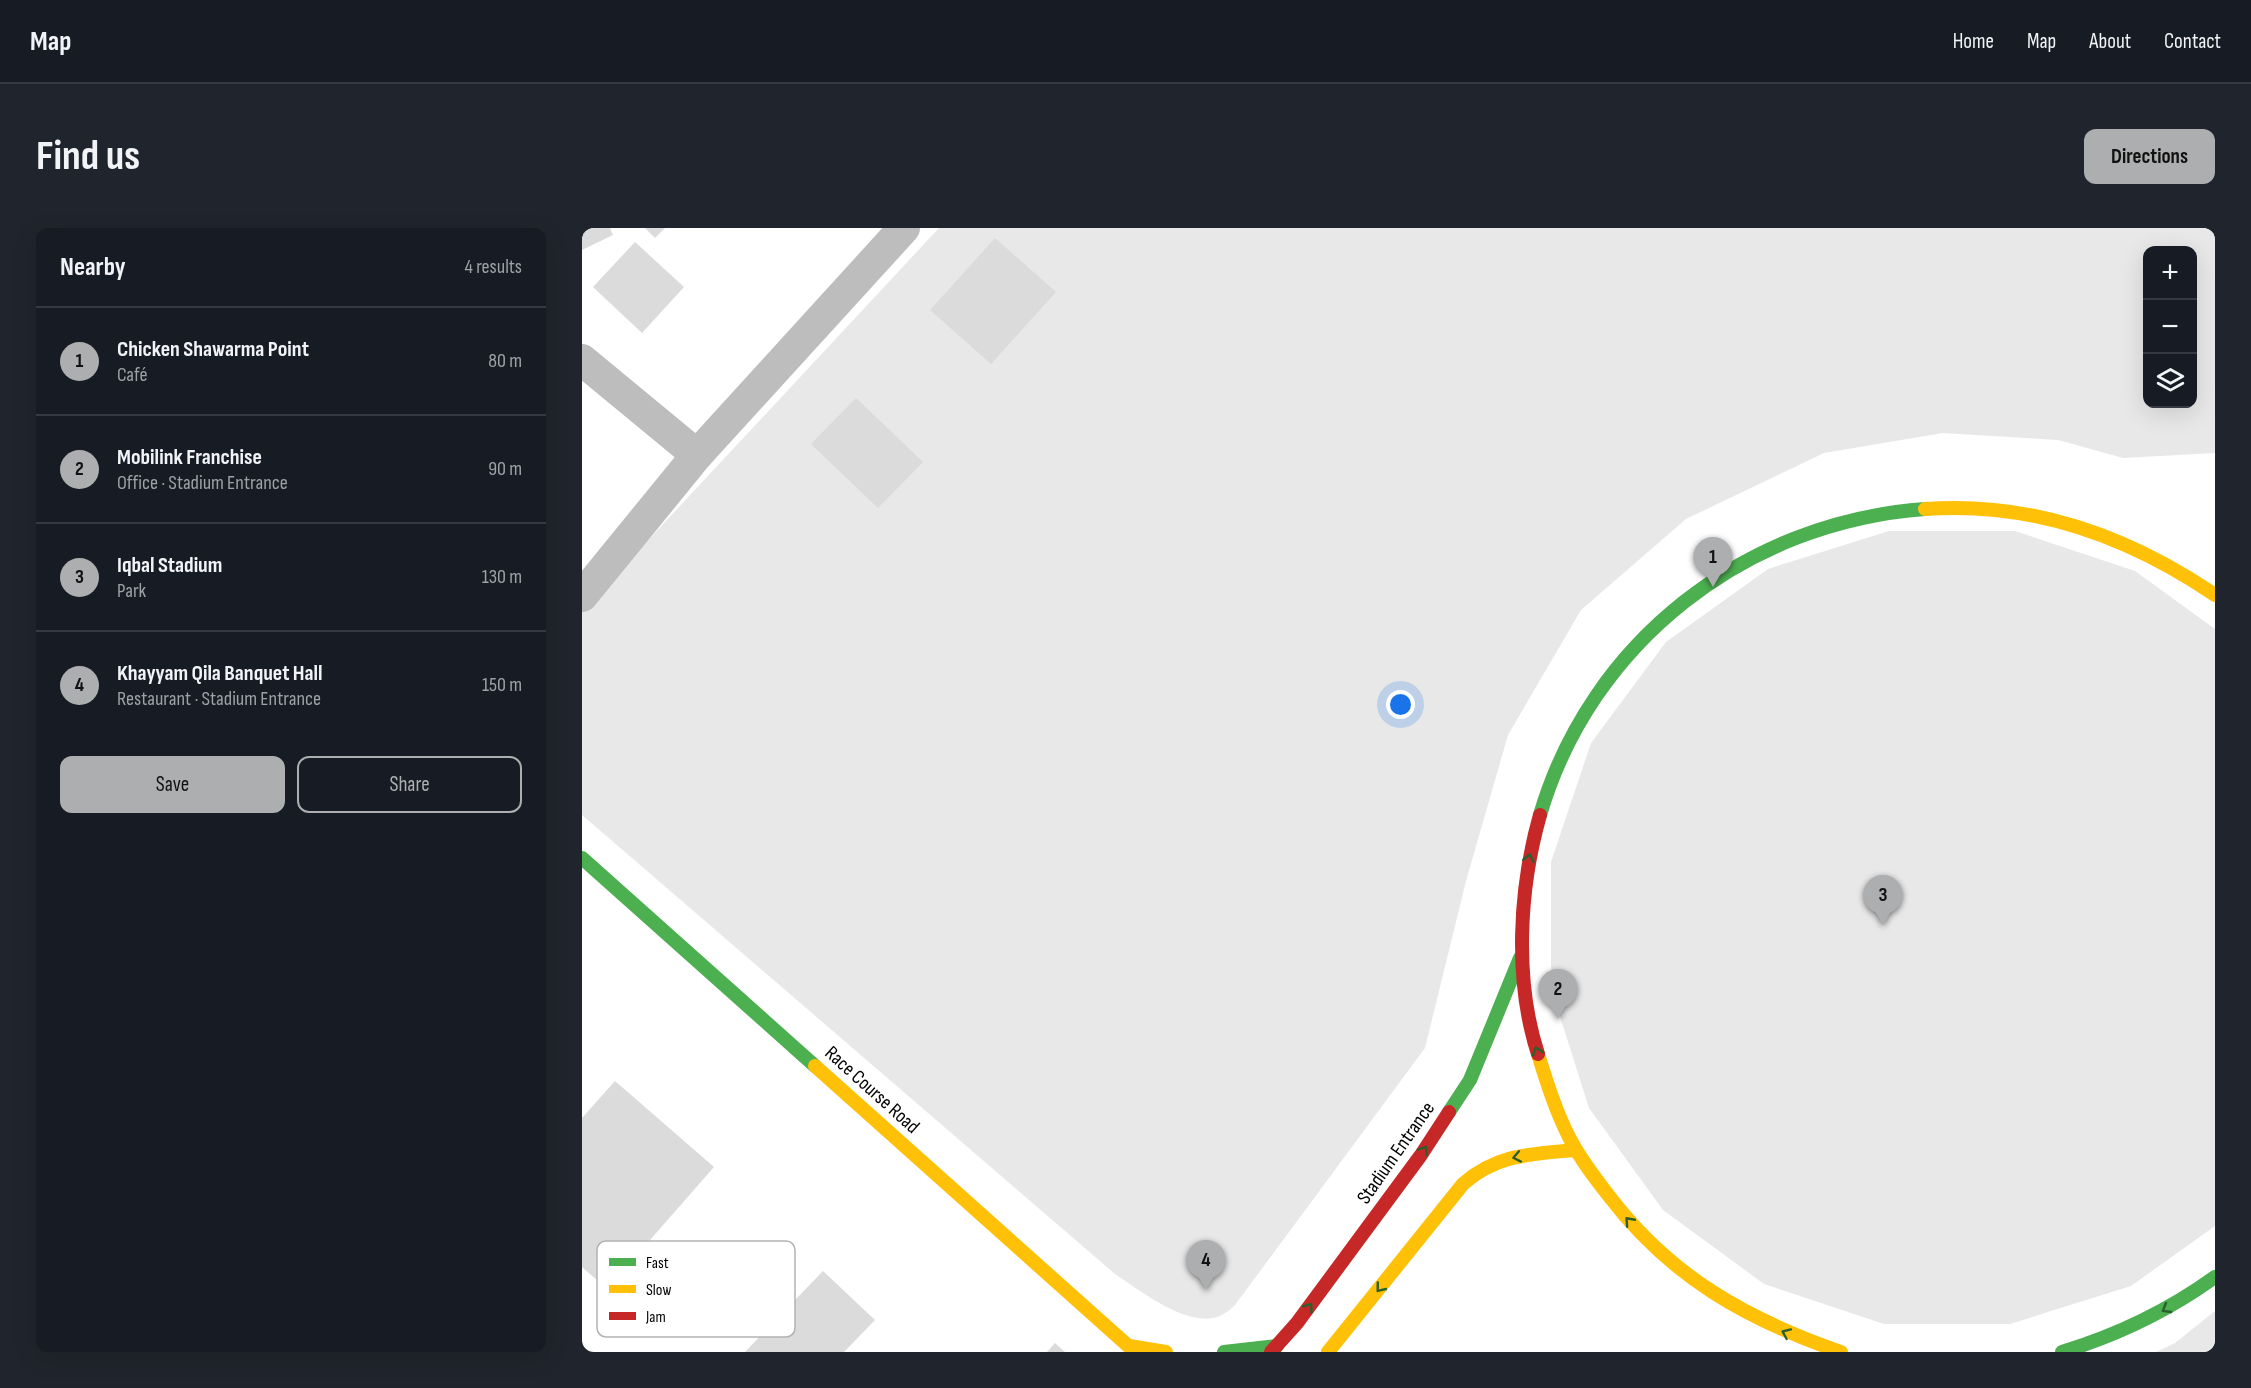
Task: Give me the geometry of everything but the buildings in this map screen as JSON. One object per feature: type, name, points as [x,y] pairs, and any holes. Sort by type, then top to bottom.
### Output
[{"type":"street","points":[[582,596],[697,455],[904,228]]},
{"type":"street","points":[[582,360],[697,455]]},
{"type":"street","points":[[1841,1352],[1795,1337],[1753,1318],[1713,1295],[1676,1268],[1643,1237],[1613,1203],[1575,1150],[1553,1100],[1530,1029],[1521,956],[1523,891],[1534,828],[1556,767],[1586,709],[1624,657],[1670,611],[1723,572],[1780,542],[1841,521],[1906,509],[1971,507],[2025,513],[2098,531],[2158,558],[2215,595]]},
{"type":"street","name":"Race Course Road","points":[[582,858],[1132,1349]]},
{"type":"street","name":"Stadium Entrance","points":[[1274,1349],[1297,1323],[1421,1155],[1470,1080],[1521,956]]},
{"type":"street","points":[[1328,1352],[1463,1184],[1481,1169],[1498,1161],[1575,1150]]},
{"type":"street","points":[[2061,1352],[2099,1341],[2146,1321],[2191,1295],[2215,1277]]},
{"type":"street","points":[[1132,1349],[1166,1352]]},
{"type":"street","points":[[1224,1352],[1274,1349]]},
{"type":"shaded area","points":[[939,228],[2215,228],[2215,453],[2123,458],[2058,440],[1943,433],[1824,453],[1686,519],[1581,610],[1508,735],[1466,881],[1425,1048],[1235,1305],[1220,1316],[1207,1319],[1180,1313],[1151,1298],[1115,1274],[582,815],[582,611]]},
{"type":"shaded area","points":[[1889,531],[2015,531],[2135,571],[2215,629],[2215,1226],[2131,1286],[2010,1324],[1884,1324],[1764,1284],[1663,1210],[1589,1108],[1551,988],[1551,862],[1591,743],[1666,642],[1768,569]]},
{"type":"shaded area","points":[[2215,1311],[2215,1352],[2156,1352],[2175,1343]]},
{"type":"traffic: fast","points":[[1540,815],[1564,752],[1596,696],[1637,645],[1684,602],[1738,566],[1796,538],[1859,519],[1925,509]]},
{"type":"traffic: fast","points":[[582,858],[815,1066]]},
{"type":"traffic: fast","points":[[1449,1112],[1470,1080],[1520,958]]},
{"type":"traffic: fast","points":[[2062,1352],[2142,1321],[2179,1301],[2215,1277]]},
{"type":"traffic: fast","points":[[1224,1352],[1277,1346]]},
{"type":"traffic: slow","points":[[1925,509],[1965,508],[2003,511],[2041,517],[2078,527],[2148,556],[2215,595]]},
{"type":"traffic: slow","points":[[1538,1054],[1560,1118],[1579,1154],[1609,1196],[1658,1250],[1713,1292],[1742,1309],[1773,1325],[1841,1352]]},
{"type":"traffic: slow","points":[[815,1066],[1135,1352]]},
{"type":"traffic: slow","points":[[1328,1352],[1463,1184],[1476,1174],[1502,1161],[1516,1157],[1575,1150]]},
{"type":"traffic: slow","points":[[1129,1346],[1166,1352]]},
{"type":"traffic: jam","points":[[1538,1054],[1525,996],[1522,934],[1527,873],[1540,815]]},
{"type":"traffic: jam","points":[[1271,1352],[1297,1323],[1421,1155],[1449,1112]]},
{"type":"place","name":"Chicken Shawarma Point","points":[[1713,587]]},
{"type":"place","name":"Iqbal Stadium","points":[[1883,925]]},
{"type":"place","name":"Mobilink Franchise","points":[[1558,1019]]},
{"type":"place","name":"Khayyam Qila Banquet Hall","points":[[1206,1290]]}]
